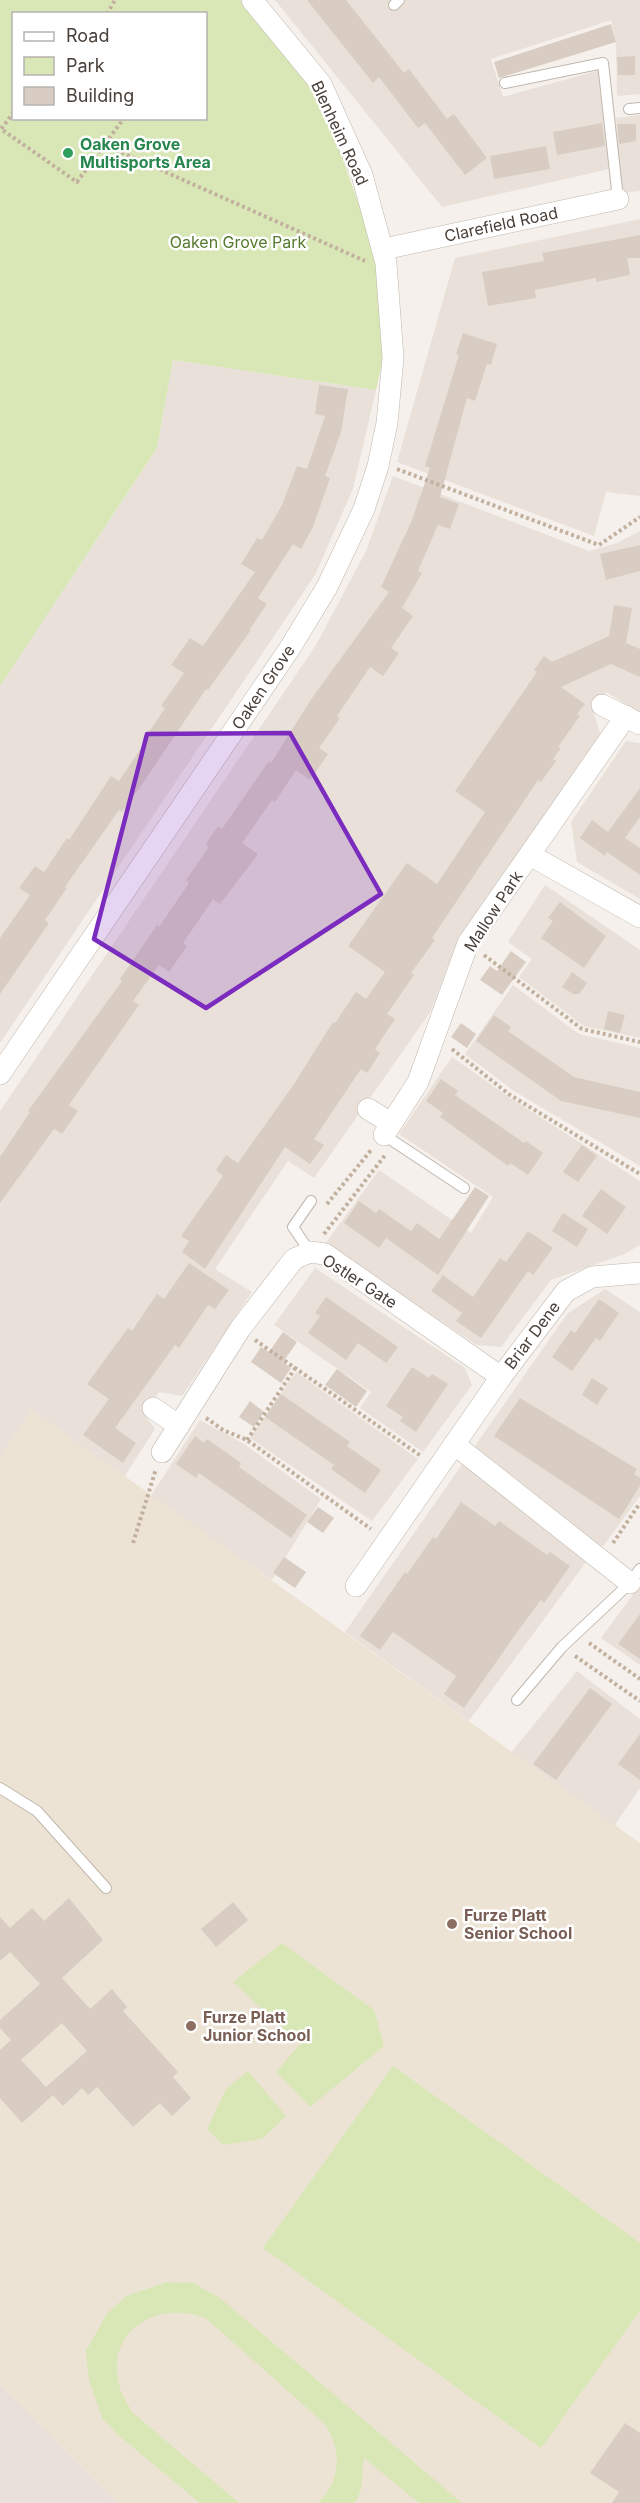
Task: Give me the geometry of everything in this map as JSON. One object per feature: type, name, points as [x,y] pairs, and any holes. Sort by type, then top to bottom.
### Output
[{"type":"street","name":"Blenheim Road","points":[[252,0],[321,84],[362,174],[385,256]]},
{"type":"street","name":"Clarefield Road","points":[[385,256],[618,199]]},
{"type":"street","name":"Oaken Grove","points":[[0,1074],[290,648],[327,587],[364,509],[378,466],[387,423],[393,358],[385,256]]},
{"type":"street","name":"Mallow Park","points":[[391,1133],[418,1082],[468,943],[530,855],[633,720],[602,705]]},
{"type":"street","name":"Mallow Park","points":[[530,855],[640,917]]},
{"type":"street","points":[[368,1109],[391,1133]]},
{"type":"street","name":"Ostler Gate","points":[[162,1452],[240,1329],[294,1259],[310,1252],[324,1254],[501,1377]]},
{"type":"street","name":"Briar Dene","points":[[356,1586],[501,1377],[566,1291],[592,1277],[640,1273]]},
{"type":"street","points":[[153,1408],[179,1426]]},
{"type":"street","points":[[454,1444],[600,1560],[635,1576]]},
{"type":"lane","points":[[505,83],[603,63],[618,199]]},
{"type":"lane","points":[[391,1133],[464,1188]]},
{"type":"lane","points":[[310,1252],[293,1227],[311,1201]]},
{"type":"lane","points":[[517,1700],[562,1647],[635,1576]]},
{"type":"lane","points":[[0,1788],[37,1811],[106,1887]]},
{"type":"path","points":[[12,115],[1,129],[78,182],[123,120]]},
{"type":"path","points":[[105,145],[372,264],[385,256]]},
{"type":"path","points":[[378,466],[394,469],[599,545],[640,517]]},
{"type":"path","points":[[468,943],[582,1029],[640,1042]]},
{"type":"path","points":[[434,1037],[471,1062],[510,1095],[640,1174]]},
{"type":"path","points":[[325,1207],[391,1133]]},
{"type":"path","points":[[310,1252],[391,1133]]},
{"type":"path","points":[[240,1329],[438,1467]]},
{"type":"path","points":[[247,1440],[296,1367]]},
{"type":"path","points":[[190,1408],[223,1430],[247,1440],[388,1539]]},
{"type":"path","points":[[133,1543],[146,1494],[162,1452]]},
{"type":"path","points":[[600,1560],[640,1503]]},
{"type":"path","points":[[576,1634],[640,1679]]},
{"type":"path","points":[[562,1647],[640,1701]]},
{"type":"highlighted area","points":[[290,733],[381,894],[206,1008],[94,939],[147,734]]},
{"type":"shaded area","points":[[275,0],[640,0],[640,94],[617,96],[616,43],[611,20],[491,59],[503,97],[600,70],[614,168],[442,207]]},
{"type":"shaded area","points":[[640,115],[640,191],[621,193],[616,118]]},
{"type":"shaded area","points":[[640,219],[640,496],[606,492],[594,536],[397,462],[455,258]]},
{"type":"shaded area","points":[[173,360],[376,390],[353,489],[315,575],[0,1043],[0,686],[157,448]]},
{"type":"shaded area","points":[[393,476],[589,551],[617,543],[640,531],[640,713],[606,692],[593,711],[601,736],[459,937],[431,1011],[314,1178],[288,1161],[215,1269],[252,1292],[182,1396],[159,1392],[144,1413],[155,1429],[124,1477],[32,1410],[0,1457],[0,1111],[316,645],[366,551]]},
{"type":"shaded area","points":[[626,741],[640,743],[640,899],[577,862],[571,822]]},
{"type":"shaded area","points":[[545,885],[640,950],[640,1038],[584,1026],[519,977],[532,959],[508,942]]},
{"type":"shaded area","points":[[513,985],[579,1034],[640,1048],[640,1166],[514,1091],[465,1054]]},
{"type":"shaded area","points":[[452,1057],[509,1097],[640,1181],[640,1245],[622,1255],[551,1280],[501,1347],[477,1345],[325,1244],[379,1170],[471,1233],[493,1197],[399,1134]]},
{"type":"shaded area","points":[[315,1268],[465,1368],[472,1385],[423,1452],[360,1408],[371,1392],[274,1325]]},
{"type":"shaded area","points":[[605,1289],[640,1312],[640,1496],[604,1545],[589,1558],[469,1721],[345,1632],[567,1314]]},
{"type":"shaded area","points":[[296,1372],[418,1459],[372,1521],[250,1438]]},
{"type":"shaded area","name":"Furze Platt Senior School","points":[[32,1410],[640,1843],[640,2503],[117,2503],[0,2384],[0,1457]]},
{"type":"shaded area","points":[[200,1420],[244,1444],[321,1499],[272,1580],[150,1497]]},
{"type":"shaded area","points":[[640,1585],[640,1665],[601,1638]]},
{"type":"shaded area","points":[[577,1671],[640,1719],[640,1788],[614,1826],[511,1753]]},
{"type":"shaded area","points":[[0,2384],[117,2503],[0,2503]]},
{"type":"green space","name":"Oaken Grove Park","points":[[0,0],[246,0],[317,87],[375,250],[383,359],[376,390],[173,360],[157,448],[0,686]]},
{"type":"green space","points":[[282,1943],[374,2010],[384,2046],[310,2107],[276,2072],[300,2044],[233,1982]]},
{"type":"green space","points":[[393,2066],[640,2243],[640,2311],[541,2448],[263,2248]]},
{"type":"green space","points":[[248,2071],[286,2116],[262,2139],[223,2145],[207,2129],[226,2089]]},
{"type":"green space","points":[[167,2282],[193,2283],[220,2298],[462,2503],[419,2503],[364,2458],[361,2490],[355,2503],[318,2503],[331,2485],[337,2466],[335,2446],[326,2425],[207,2319],[188,2314],[169,2313],[152,2317],[137,2325],[126,2337],[119,2352],[117,2370],[121,2391],[132,2412],[239,2503],[200,2503],[118,2435],[102,2418],[89,2380],[86,2351],[106,2315],[126,2296]]},
{"type":"building","points":[[307,0],[346,0],[404,73],[409,69],[447,119],[454,114],[487,158],[465,175],[425,123],[418,128],[379,77],[373,83]]},
{"type":"building","points":[[611,24],[616,42],[499,78],[494,62]]},
{"type":"building","points":[[635,56],[635,75],[618,75],[617,57]]},
{"type":"building","points":[[602,123],[605,146],[557,155],[553,132]]},
{"type":"building","points":[[617,124],[636,124],[636,141],[619,144]]},
{"type":"building","points":[[546,146],[550,169],[494,179],[490,156]]},
{"type":"building","points":[[640,235],[640,258],[627,258],[630,275],[596,282],[596,278],[535,290],[536,298],[488,306],[482,272],[544,261],[542,253]]},
{"type":"building","points":[[463,333],[497,344],[491,365],[487,364],[475,401],[467,398],[440,497],[459,504],[450,529],[438,525],[418,571],[422,573],[402,608],[413,616],[391,648],[399,653],[383,676],[370,667],[337,716],[340,718],[319,748],[328,754],[310,780],[296,770],[275,802],[272,800],[242,843],[258,854],[220,904],[213,899],[183,943],[187,946],[169,972],[159,965],[133,1001],[139,1005],[69,1105],[78,1111],[62,1134],[54,1129],[0,1203],[0,1157],[30,1112],[28,1111],[122,981],[120,979],[157,925],[159,927],[189,883],[186,880],[209,847],[206,844],[218,826],[222,829],[269,761],[271,763],[312,698],[389,592],[381,587],[412,520],[430,468],[425,466],[459,355],[456,354]]},
{"type":"building","points":[[319,385],[348,389],[341,432],[325,476],[330,478],[313,527],[301,549],[293,544],[258,598],[267,604],[251,630],[208,690],[206,689],[143,783],[122,812],[119,810],[65,887],[67,888],[45,920],[49,923],[0,994],[0,938],[30,895],[19,888],[35,866],[44,872],[67,838],[69,840],[111,776],[119,781],[165,708],[161,706],[184,673],[171,665],[190,638],[203,646],[255,572],[241,564],[257,538],[262,540],[282,505],[297,466],[307,469],[325,416],[315,414]]},
{"type":"building","points":[[640,545],[640,571],[606,580],[600,554]]},
{"type":"building","points":[[614,605],[632,608],[626,643],[640,649],[640,677],[611,664],[561,687],[585,704],[577,714],[580,716],[558,747],[561,748],[553,759],[556,761],[541,782],[538,780],[432,938],[435,940],[411,973],[414,975],[387,1014],[395,1019],[375,1049],[380,1053],[367,1073],[361,1069],[314,1139],[324,1145],[310,1164],[285,1147],[205,1269],[182,1252],[189,1241],[181,1236],[223,1176],[216,1170],[226,1155],[238,1163],[294,1084],[333,1022],[335,1023],[356,992],[366,999],[385,972],[348,946],[407,863],[437,884],[485,812],[455,791],[537,672],[534,670],[544,656],[552,662],[609,636]]},
{"type":"building","points":[[640,788],[640,817],[625,838],[640,848],[640,875],[607,852],[605,856],[580,838],[592,820],[608,832]]},
{"type":"building","points":[[560,902],[606,936],[584,968],[541,938],[553,921],[548,918]]},
{"type":"building","points":[[511,951],[526,962],[502,995],[480,980],[490,966],[497,971]]},
{"type":"building","points":[[572,972],[587,983],[579,994],[573,994],[562,987]]},
{"type":"building","points":[[608,1011],[625,1015],[620,1033],[604,1029]]},
{"type":"building","points":[[494,1015],[511,1027],[508,1031],[574,1077],[640,1092],[640,1118],[561,1101],[476,1041]]},
{"type":"building","points":[[461,1023],[476,1034],[467,1048],[451,1037]]},
{"type":"building","points":[[441,1079],[458,1091],[455,1095],[524,1143],[526,1141],[543,1153],[528,1175],[510,1163],[508,1166],[440,1117],[443,1113],[426,1101]]},
{"type":"building","points":[[582,1145],[597,1156],[578,1182],[563,1172]]},
{"type":"building","points":[[475,1187],[489,1196],[438,1275],[386,1238],[379,1248],[344,1223],[359,1201],[376,1213],[379,1209],[411,1231],[417,1223],[439,1239]]},
{"type":"building","points":[[601,1189],[626,1207],[607,1234],[582,1216]]},
{"type":"building","points":[[563,1213],[588,1229],[577,1247],[552,1231]]},
{"type":"building","points":[[528,1231],[553,1248],[533,1275],[528,1271],[481,1338],[456,1321],[462,1313],[431,1291],[443,1275],[473,1297],[500,1258],[506,1262]]},
{"type":"building","points":[[189,1263],[229,1290],[215,1309],[208,1305],[179,1348],[175,1345],[115,1428],[136,1443],[123,1463],[83,1435],[109,1399],[87,1384],[128,1328],[132,1331],[157,1294],[164,1299]]},
{"type":"building","points":[[326,1297],[398,1347],[386,1363],[358,1343],[346,1360],[308,1333],[320,1316],[315,1313]]},
{"type":"building","points":[[599,1299],[619,1313],[600,1341],[596,1338],[572,1371],[552,1357],[571,1330],[575,1333]]},
{"type":"building","points":[[283,1332],[297,1342],[283,1362],[291,1368],[281,1383],[251,1362],[261,1347],[269,1352]]},
{"type":"building","points":[[412,1367],[429,1378],[432,1374],[448,1384],[416,1432],[400,1421],[403,1417],[386,1406]]},
{"type":"building","points":[[337,1369],[367,1391],[356,1407],[325,1385]]},
{"type":"building","points":[[592,1378],[608,1388],[597,1405],[582,1395]]},
{"type":"building","points":[[281,1394],[350,1442],[347,1446],[381,1470],[365,1493],[331,1469],[334,1465],[265,1417]]},
{"type":"building","points":[[520,1398],[637,1469],[634,1474],[640,1478],[640,1486],[619,1519],[494,1436]]},
{"type":"building","points":[[250,1401],[264,1412],[254,1427],[239,1417]]},
{"type":"building","points":[[195,1436],[204,1443],[207,1439],[241,1463],[239,1467],[307,1515],[291,1538],[199,1473],[196,1478],[176,1464]]},
{"type":"building","points":[[461,1502],[495,1526],[499,1521],[547,1555],[550,1552],[570,1566],[544,1603],[541,1600],[464,1708],[444,1694],[456,1676],[393,1632],[380,1650],[360,1636],[405,1572],[407,1574],[433,1537],[436,1539]]},
{"type":"building","points":[[318,1507],[334,1518],[323,1533],[307,1522]]},
{"type":"building","points":[[284,1557],[306,1572],[295,1588],[273,1573]]},
{"type":"building","points":[[640,1614],[640,1659],[618,1644]]},
{"type":"building","points":[[590,1688],[612,1704],[556,1780],[533,1764]]},
{"type":"building","points":[[640,1734],[640,1780],[618,1764]]},
{"type":"building","points":[[69,1898],[103,1940],[62,1978],[90,2009],[112,1989],[127,2007],[123,2011],[178,2072],[173,2077],[191,2098],[172,2116],[160,2103],[133,2127],[97,2087],[88,2095],[82,2088],[63,2106],[53,2095],[22,2123],[0,2098],[0,2050],[11,2040],[0,2028],[0,2020],[40,1984],[10,1952],[0,1961],[0,1917],[10,1928],[32,1908],[44,1921]],"holes":[[[62,2023],[87,2051],[46,2087],[21,2060]]]},
{"type":"building","points":[[233,1902],[248,1920],[216,1947],[201,1929]]},
{"type":"building","points":[[625,2423],[640,2433],[640,2503],[612,2503],[619,2492],[590,2473]]},
{"type":"place","name":"Oaken Grove Multisports Area","points":[[68,153]]},
{"type":"place","name":"Furze Platt Senior School","points":[[452,1924]]},
{"type":"place","name":"Furze Platt Junior School","points":[[191,2026]]}]
